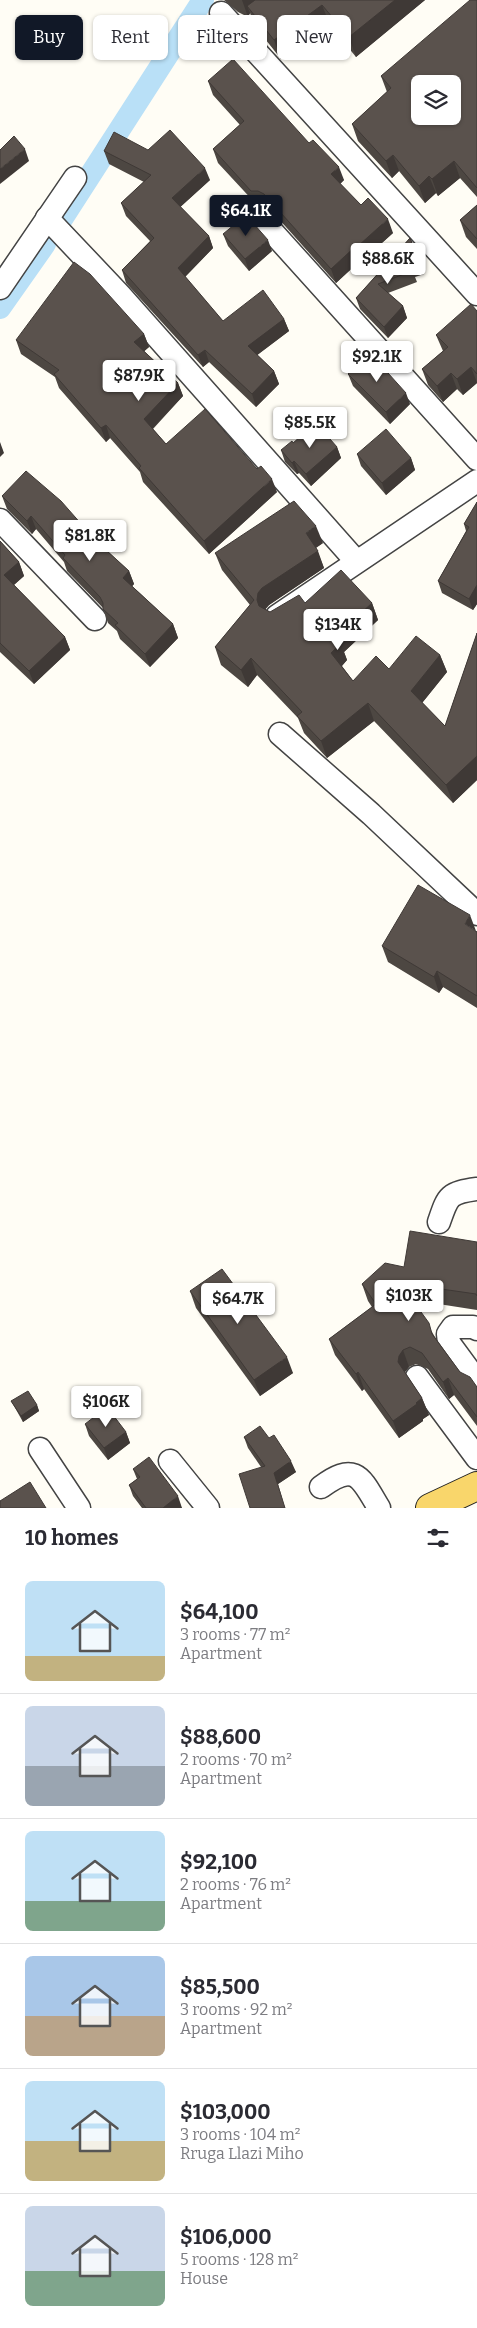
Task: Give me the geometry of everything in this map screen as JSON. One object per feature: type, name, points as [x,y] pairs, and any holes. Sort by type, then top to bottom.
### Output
[{"type":"main road","points":[[430,1508],[477,1486]]},
{"type":"street","points":[[221,13],[477,294]]},
{"type":"street","points":[[0,288],[75,178]]},
{"type":"street","points":[[259,217],[477,459]]},
{"type":"street","points":[[47,218],[120,295],[356,561]]},
{"type":"street","points":[[276,616],[477,481]]},
{"type":"street","points":[[0,520],[95,619]]},
{"type":"street","points":[[280,734],[371,814],[477,914]]},
{"type":"street","points":[[439,1222],[446,1200],[459,1191],[477,1189]]},
{"type":"street","points":[[477,1329],[473,1327],[453,1327],[448,1334],[449,1343],[477,1381]]},
{"type":"street","points":[[416,1377],[477,1458]]},
{"type":"street","points":[[40,1449],[79,1508]]},
{"type":"street","points":[[170,1461],[208,1508]]},
{"type":"street","points":[[321,1487],[342,1474],[355,1474],[360,1478],[379,1508]]},
{"type":"building","points":[[255,0],[395,0],[351,35],[351,15],[330,15],[322,5],[308,15],[277,15],[277,38],[274,40],[267,31],[267,15],[254,15],[247,6]]},
{"type":"building","points":[[470,0],[477,0],[477,188],[454,161],[432,179],[429,176],[419,186],[393,155],[386,161],[352,124],[391,88],[381,76]]},
{"type":"building","points":[[234,60],[309,143],[313,140],[339,167],[331,174],[361,205],[368,198],[388,219],[331,269],[264,194],[258,191],[251,191],[213,149],[244,121],[208,81]]},
{"type":"building","points":[[170,130],[205,168],[172,198],[209,236],[178,268],[223,321],[263,290],[284,319],[248,346],[274,371],[252,394],[205,350],[198,355],[122,270],[154,238],[121,203],[151,175],[104,151],[114,132],[148,150]]},
{"type":"building","points":[[14,136],[25,149],[0,169],[0,150]]},
{"type":"building","points":[[477,205],[477,239],[460,220]]},
{"type":"building","points":[[246,215],[268,240],[245,259],[223,234]]},
{"type":"building","points":[[410,238],[420,262],[410,266],[412,271],[378,284],[403,306],[384,327],[356,298]]},
{"type":"building","points":[[74,262],[90,274],[144,334],[134,342],[178,383],[144,419],[166,444],[205,409],[257,469],[261,466],[272,479],[204,541],[139,468],[141,466],[106,425],[101,428],[54,374],[59,370],[16,340]]},
{"type":"building","points":[[471,304],[477,311],[477,374],[471,367],[457,379],[451,373],[437,386],[422,369],[448,347],[436,335]]},
{"type":"building","points":[[370,353],[406,393],[386,412],[348,374]]},
{"type":"building","points":[[316,423],[337,447],[306,474],[294,461],[292,463],[281,450],[292,441],[293,443]]},
{"type":"building","points":[[386,429],[411,458],[382,483],[357,454]]},
{"type":"building","points":[[26,471],[61,501],[83,526],[81,527],[129,571],[123,578],[173,624],[145,654],[115,625],[118,623],[103,609],[100,597],[63,558],[65,555],[31,516],[27,521],[2,496]]},
{"type":"building","points":[[294,501],[316,526],[306,533],[318,551],[262,588],[258,593],[257,600],[259,606],[270,612],[299,595],[305,603],[341,570],[372,603],[335,637],[341,643],[331,653],[353,681],[376,656],[389,669],[416,636],[440,655],[411,691],[445,726],[477,633],[477,756],[446,785],[368,703],[321,741],[297,716],[302,712],[251,658],[241,670],[215,647],[254,600],[215,553]]},
{"type":"building","points":[[477,502],[477,585],[469,599],[438,581],[469,527],[464,524]]},
{"type":"building","points":[[0,541],[19,562],[4,575],[65,637],[29,671],[0,643]]},
{"type":"building","points":[[418,885],[470,915],[465,924],[477,932],[477,996],[437,971],[434,977],[382,946]]},
{"type":"building","points":[[410,1231],[477,1242],[477,1296],[476,1294],[400,1283],[429,1323],[432,1334],[460,1372],[470,1377],[477,1387],[477,1417],[448,1378],[443,1382],[422,1353],[410,1347],[403,1350],[398,1362],[422,1398],[417,1404],[393,1421],[358,1372],[356,1374],[329,1339],[376,1304],[362,1284],[385,1263],[404,1267]]},
{"type":"building","points":[[222,1269],[287,1357],[254,1380],[190,1291]]},
{"type":"building","points":[[28,1391],[37,1405],[21,1416],[11,1401]]},
{"type":"building","points":[[107,1407],[126,1432],[104,1448],[85,1424]]},
{"type":"building","points":[[260,1426],[269,1438],[274,1435],[291,1461],[274,1473],[285,1508],[250,1508],[239,1474],[265,1466],[244,1437]]},
{"type":"building","points":[[149,1457],[178,1496],[163,1508],[146,1508],[129,1485],[140,1477],[133,1469]]},
{"type":"building","points":[[30,1482],[46,1508],[0,1508],[0,1501]]},
{"type":"waterway","points":[[62,219],[203,0]]},
{"type":"waterway","points":[[0,308],[45,244]]}]
